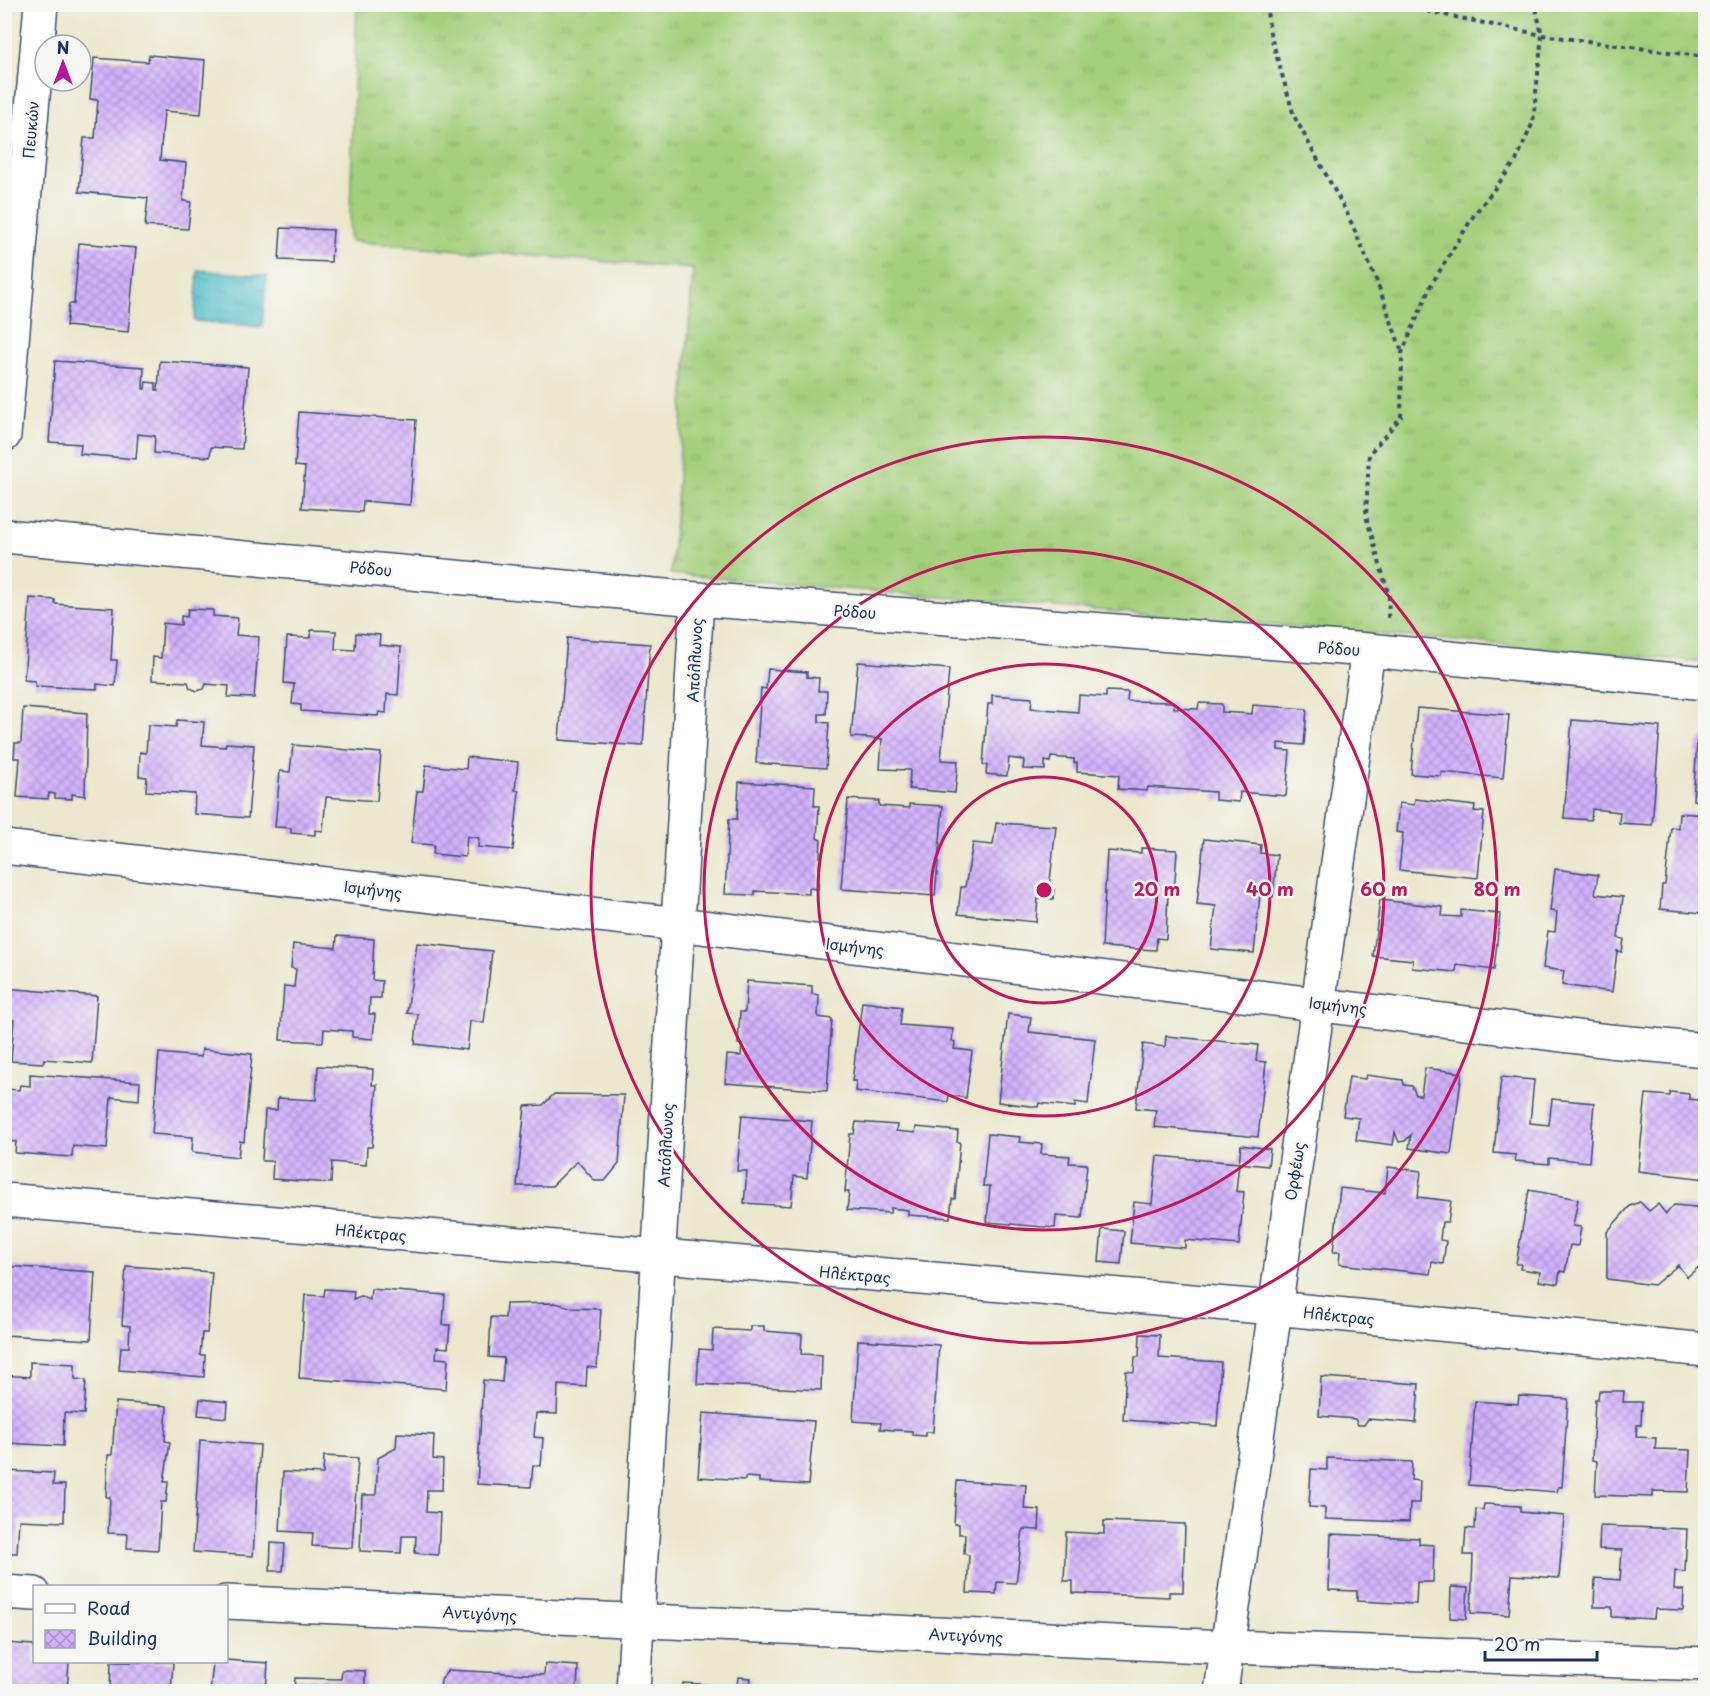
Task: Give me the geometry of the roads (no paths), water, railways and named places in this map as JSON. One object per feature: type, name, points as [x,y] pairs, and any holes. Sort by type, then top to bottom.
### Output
[{"type":"street","name":"Πευκών","points":[[4,435],[41,4]]},
{"type":"street","name":"Ρόδου","points":[[4,536],[697,599],[1368,650],[1706,683]]},
{"type":"street","name":"Απόλλωνος","points":[[633,1692],[697,599]]},
{"type":"street","name":"Ορφέως","points":[[1221,1692],[1368,650]]},
{"type":"street","name":"Ισμήνης","points":[[4,847],[678,924],[1609,1041],[1706,1050]]},
{"type":"street","name":"Ηλέκτρας","points":[[4,1200],[1274,1308],[1706,1350]]},
{"type":"street","points":[[4,1592],[33,1593]]},
{"type":"street","name":"Αντιγόνης","points":[[228,1602],[1227,1647],[1706,1664]]},
{"type":"water","points":[[198,270],[267,276],[262,327],[194,321]]}]
